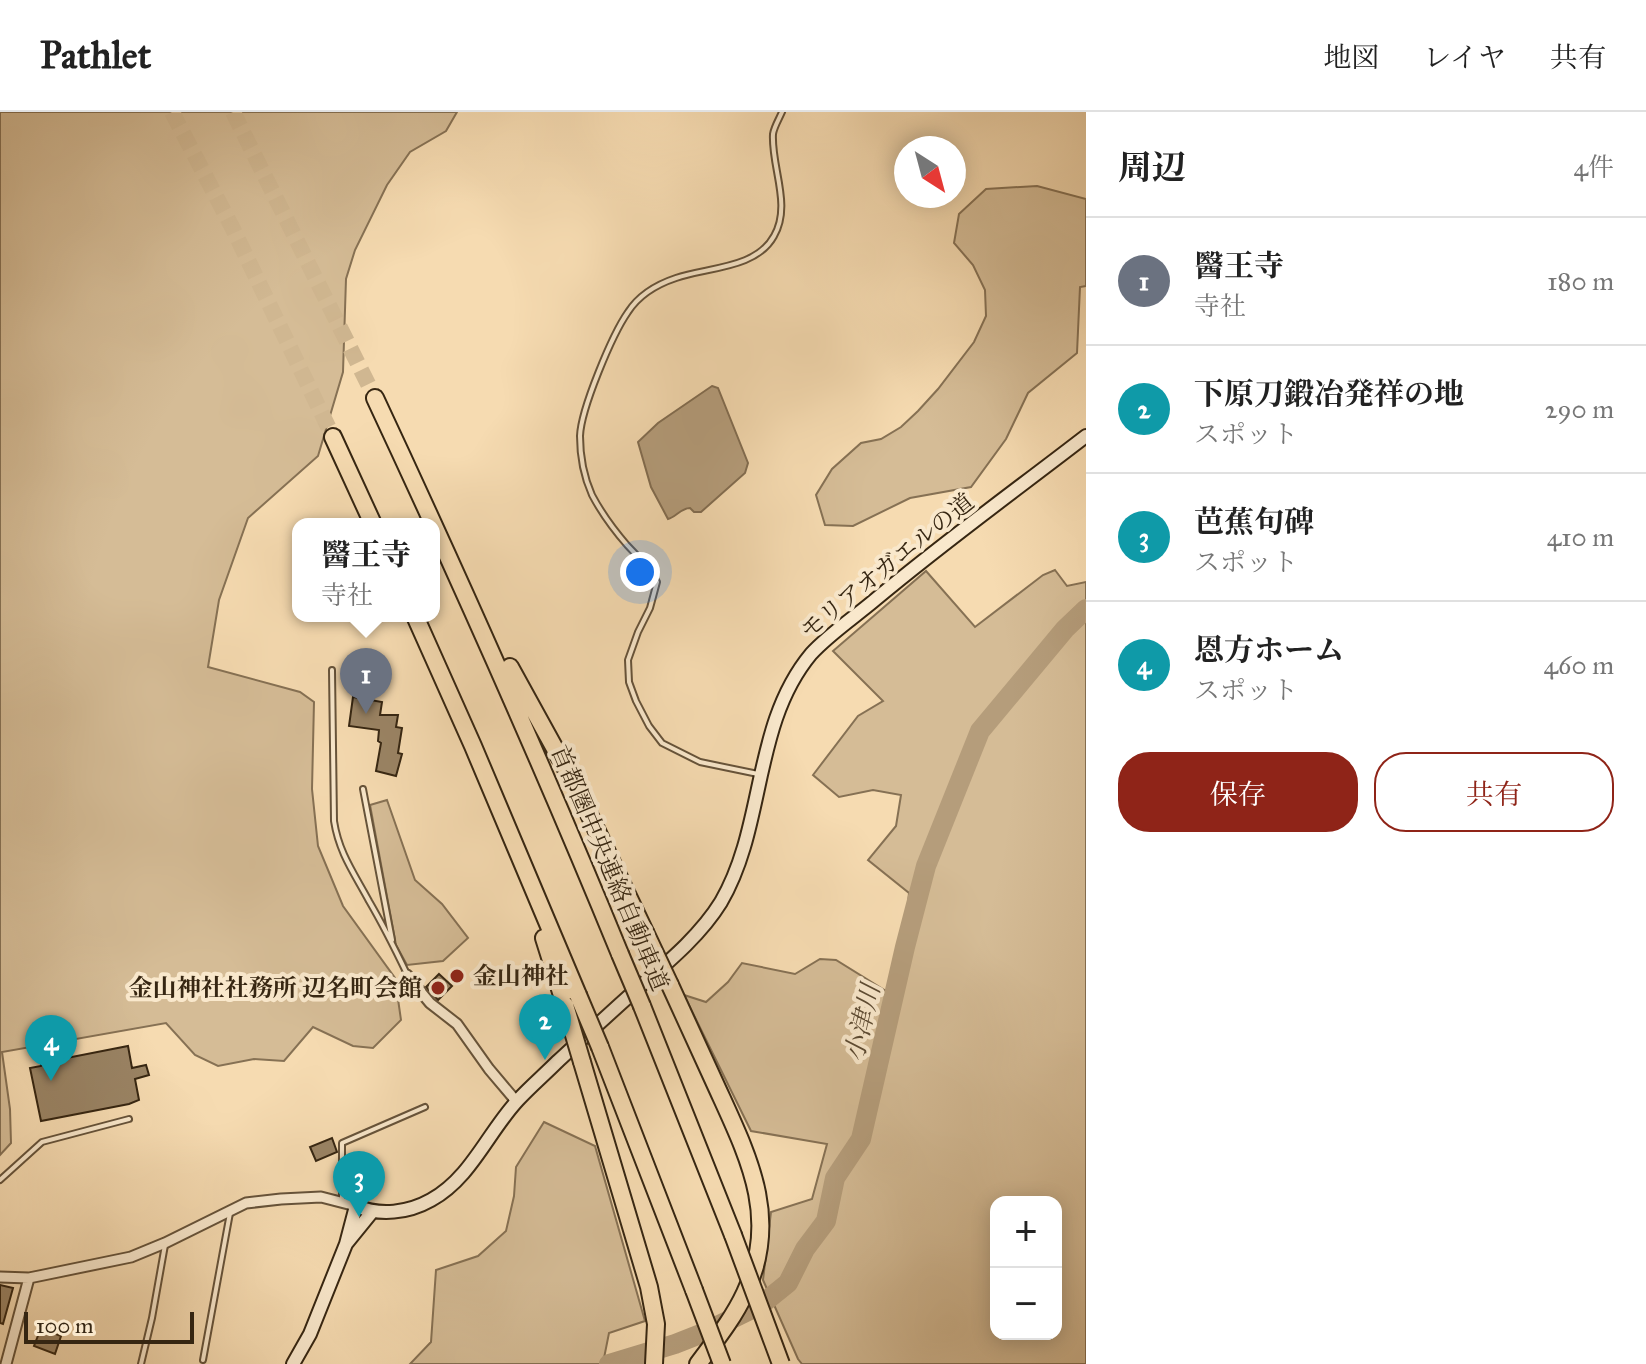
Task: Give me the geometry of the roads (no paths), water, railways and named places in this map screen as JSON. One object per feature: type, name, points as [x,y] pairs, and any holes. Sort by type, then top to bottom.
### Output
[{"type":"highway","name":"首都圏中央連絡自動車道","points":[[375,398],[432,518]]},
{"type":"highway","points":[[333,437],[370,518]]},
{"type":"highway","name":"首都圏中央連絡自動車道","points":[[440,535],[533,744],[642,1006],[781,1364]]},
{"type":"highway","points":[[457,571],[576,787],[746,1152],[760,1201],[762,1222],[755,1267],[746,1292],[698,1364]]},
{"type":"highway","points":[[418,622],[473,746],[572,1000],[600,1047],[722,1364]]},
{"type":"highway","points":[[572,1000],[582,1062],[653,1305],[654,1364]]},
{"type":"street","name":"モリアオガエルの道","points":[[356,1206],[372,1212],[389,1212],[416,1207],[444,1192],[463,1174],[516,1101],[676,955],[720,903],[734,875],[782,700],[794,676],[814,651],[896,582],[1086,436]]},
{"type":"street","points":[[407,975],[430,1003],[457,1024],[516,1101]]},
{"type":"street","points":[[0,1277],[29,1278],[131,1257],[246,1203],[321,1197],[342,1201],[356,1206],[346,1244],[310,1334],[293,1364]]},
{"type":"street","points":[[346,1244],[372,1212]]},
{"type":"street","points":[[6,1364],[29,1278]]},
{"type":"lane","points":[[760,774],[700,762],[662,743],[649,726],[629,682],[628,660],[650,608],[657,582],[648,565],[625,543],[592,494],[582,464],[580,433],[592,390],[628,311],[647,292],[676,278],[745,260],[761,251],[774,236],[781,211],[773,133],[782,112]]},
{"type":"lane","points":[[332,670],[334,821],[337,840],[407,975]]},
{"type":"lane","points":[[363,789],[394,946]]},
{"type":"lane","points":[[342,1201],[342,1143],[425,1107]]},
{"type":"lane","points":[[0,1180],[42,1142],[129,1119]]},
{"type":"lane","points":[[203,1360],[230,1211]]},
{"type":"lane","points":[[141,1364],[165,1243]]},
{"type":"waterway","name":"小津川","points":[[609,1364],[703,1333],[762,1304],[788,1283],[805,1249],[826,1221],[835,1178],[861,1139],[926,866],[980,731],[1065,629],[1086,609]]},
{"type":"tunnel","points":[[172,112],[233,229],[333,437]]},
{"type":"tunnel","points":[[233,112],[375,398]]},
{"type":"place","name":"醫王寺","points":[[366,714]]},
{"type":"place","name":"金山神社","points":[[457,976]]},
{"type":"place","name":"金山神社社務所 辺名町会館","points":[[438,988]]},
{"type":"place","name":"下原刀鍛冶発祥の地","points":[[545,1060]]},
{"type":"place","name":"恩方ホーム","points":[[51,1081]]},
{"type":"place","name":"芭蕉句碑","points":[[359,1217]]}]
